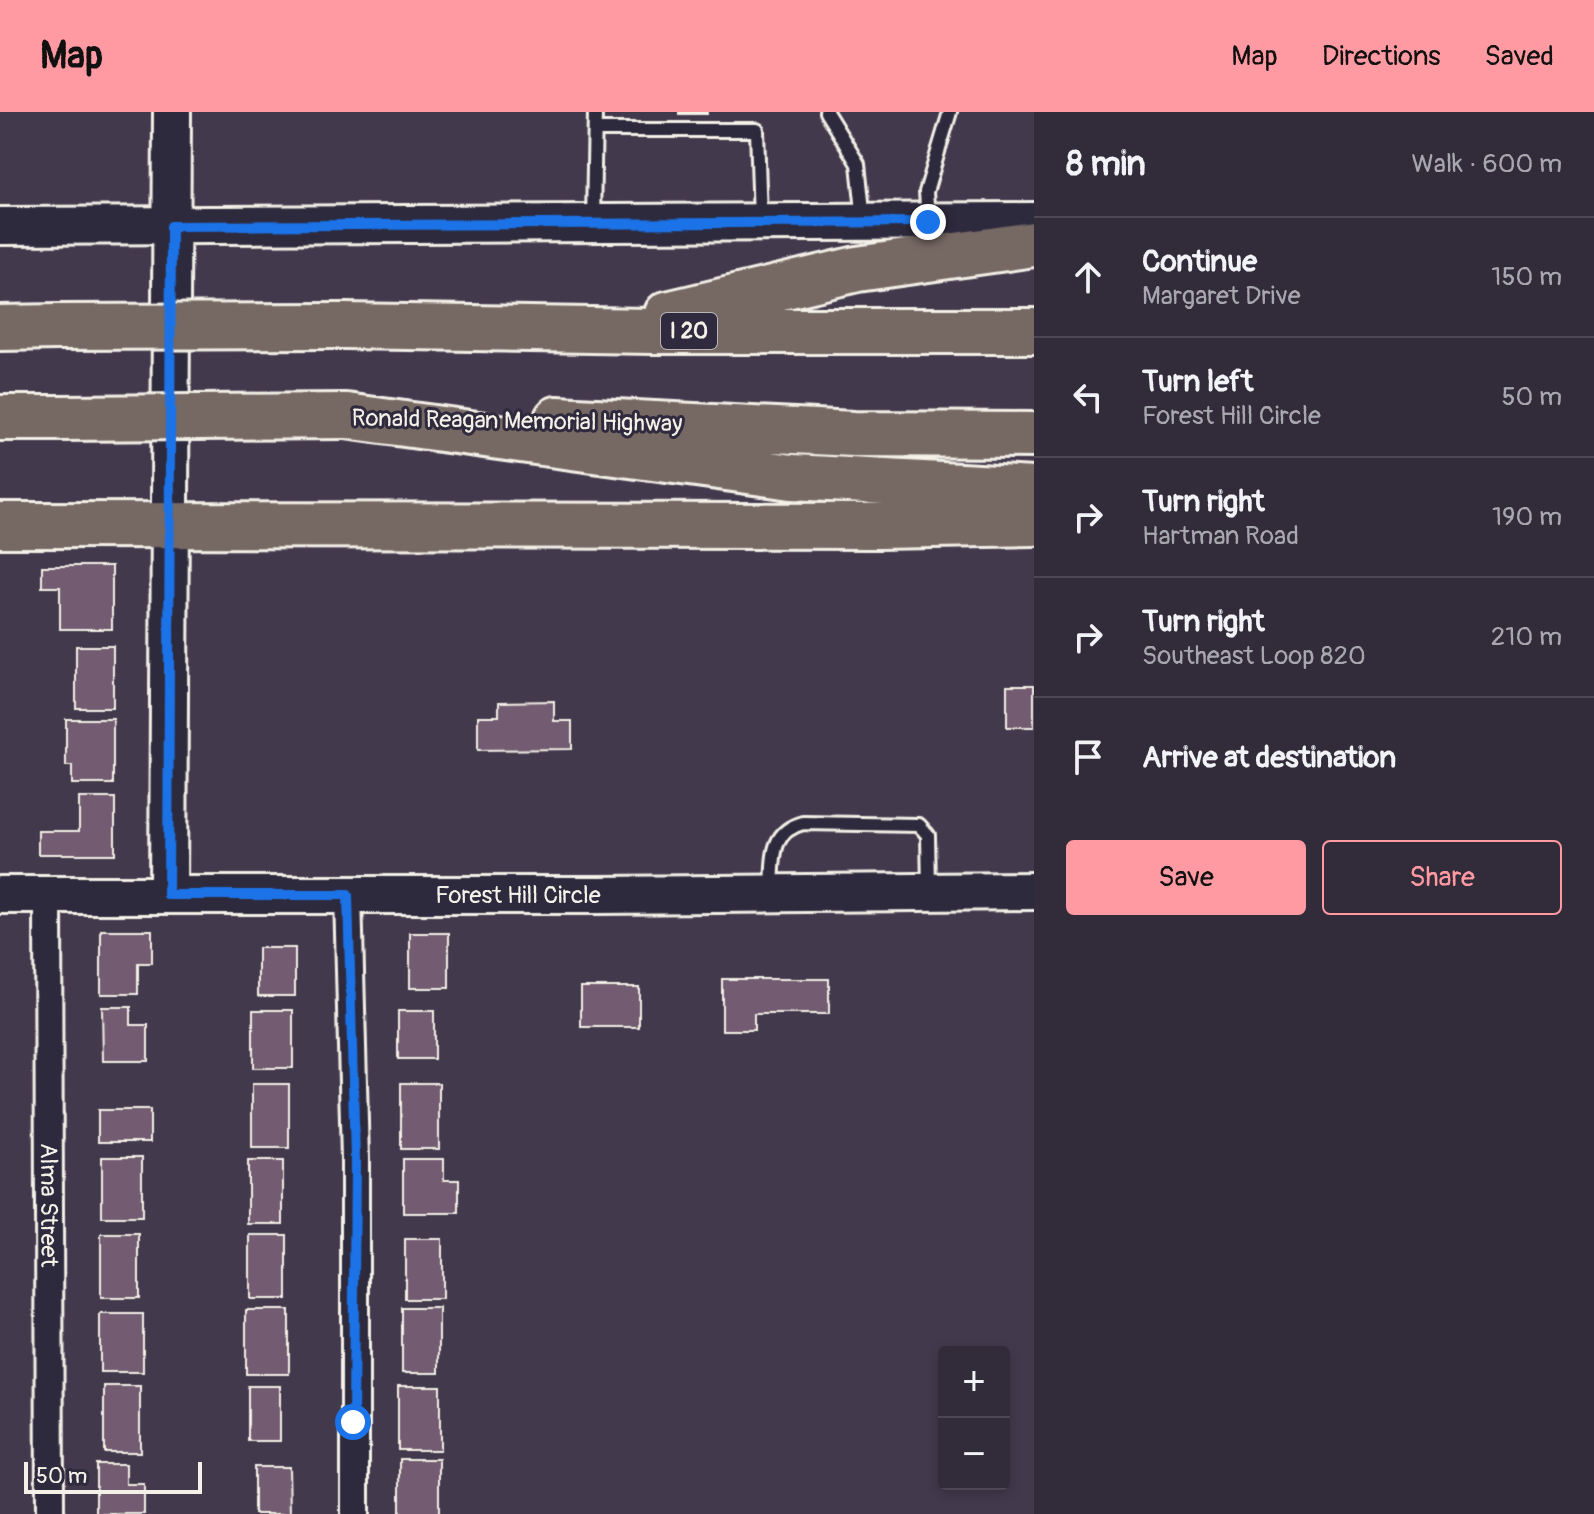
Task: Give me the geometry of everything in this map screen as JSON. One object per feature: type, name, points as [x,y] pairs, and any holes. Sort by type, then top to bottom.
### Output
[{"type":"highway","points":[[597,330],[857,269],[1034,244]]},
{"type":"highway","name":"I 20","points":[[0,328],[344,326],[1034,331]]},
{"type":"highway","points":[[346,416],[792,477],[1034,490]]},
{"type":"highway","name":"Ronald Reagan Memorial Highway","points":[[0,418],[346,416],[597,420],[854,434],[1034,435]]},
{"type":"highway","points":[[0,525],[880,526],[1034,523]]},
{"type":"street","points":[[168,895],[172,112]]},
{"type":"street","points":[[0,226],[1034,221]]},
{"type":"street","name":"Forest Hill Circle","points":[[0,895],[1034,891]]},
{"type":"street","name":"Alma Street","points":[[48,895],[50,1514]]},
{"type":"street","points":[[348,895],[355,1159],[355,1514]]},
{"type":"lane","points":[[593,223],[595,112]]},
{"type":"lane","points":[[826,112],[858,164],[864,222]]},
{"type":"lane","points":[[928,222],[926,192],[950,112]]},
{"type":"lane","points":[[595,130],[757,130],[760,222]]},
{"type":"lane","points":[[772,893],[776,844],[787,829],[803,823],[919,825],[928,835],[929,892]]},
{"type":"building","points":[[707,112],[707,114],[679,114]]},
{"type":"building","points":[[42,566],[112,566],[112,629],[60,629],[60,587],[42,587]]},
{"type":"building","points":[[76,646],[113,646],[113,708],[76,708]]},
{"type":"building","points":[[1007,685],[1034,685],[1034,727],[1007,727]]},
{"type":"building","points":[[554,701],[554,721],[572,721],[572,749],[478,750],[478,716],[499,716],[499,702]]},
{"type":"building","points":[[66,719],[113,719],[113,784],[72,784],[72,766],[66,766]]},
{"type":"building","points":[[79,798],[115,798],[115,854],[38,854],[38,831],[79,831]]},
{"type":"building","points":[[101,930],[152,930],[152,963],[138,963],[138,994],[101,994]]},
{"type":"building","points":[[410,933],[449,933],[449,988],[410,988]]},
{"type":"building","points":[[258,948],[295,948],[295,996],[258,996]]},
{"type":"building","points":[[722,979],[829,979],[829,1014],[754,1014],[754,1030],[722,1030]]},
{"type":"building","points":[[581,987],[639,987],[639,1027],[581,1027]]},
{"type":"building","points":[[102,1007],[131,1007],[131,1025],[148,1025],[148,1061],[103,1061]]},
{"type":"building","points":[[253,1010],[293,1010],[293,1068],[253,1068]]},
{"type":"building","points":[[398,1011],[434,1011],[434,1059],[398,1059]]},
{"type":"building","points":[[401,1083],[439,1083],[439,1149],[401,1149]]},
{"type":"building","points":[[252,1084],[289,1084],[289,1148],[252,1148]]},
{"type":"building","points":[[98,1110],[150,1110],[150,1142],[98,1142]]},
{"type":"building","points":[[102,1157],[142,1157],[142,1217],[102,1217]]},
{"type":"building","points":[[403,1159],[444,1159],[444,1180],[459,1180],[459,1213],[403,1213]]},
{"type":"building","points":[[248,1161],[283,1161],[283,1224],[248,1224]]},
{"type":"building","points":[[101,1234],[139,1234],[139,1298],[101,1298]]},
{"type":"building","points":[[250,1235],[287,1235],[287,1299],[250,1299]]},
{"type":"building","points":[[405,1239],[442,1239],[442,1299],[405,1299]]},
{"type":"building","points":[[402,1308],[439,1308],[439,1373],[402,1373]]},
{"type":"building","points":[[246,1310],[289,1310],[289,1374],[246,1374]]},
{"type":"building","points":[[100,1314],[143,1314],[143,1372],[100,1372]]},
{"type":"building","points":[[104,1386],[140,1386],[140,1452],[104,1452]]},
{"type":"building","points":[[248,1386],[280,1386],[280,1441],[248,1441]]},
{"type":"building","points":[[398,1386],[440,1386],[440,1450],[398,1450]]},
{"type":"building","points":[[400,1459],[439,1459],[439,1514],[400,1514]]},
{"type":"building","points":[[96,1464],[126,1464],[126,1484],[144,1484],[144,1514],[96,1514]]},
{"type":"building","points":[[254,1467],[289,1467],[290,1514],[254,1514]]},
{"type":"route","points":[[353,1422],[355,1159],[348,895],[168,895],[171,226],[928,222]]}]
